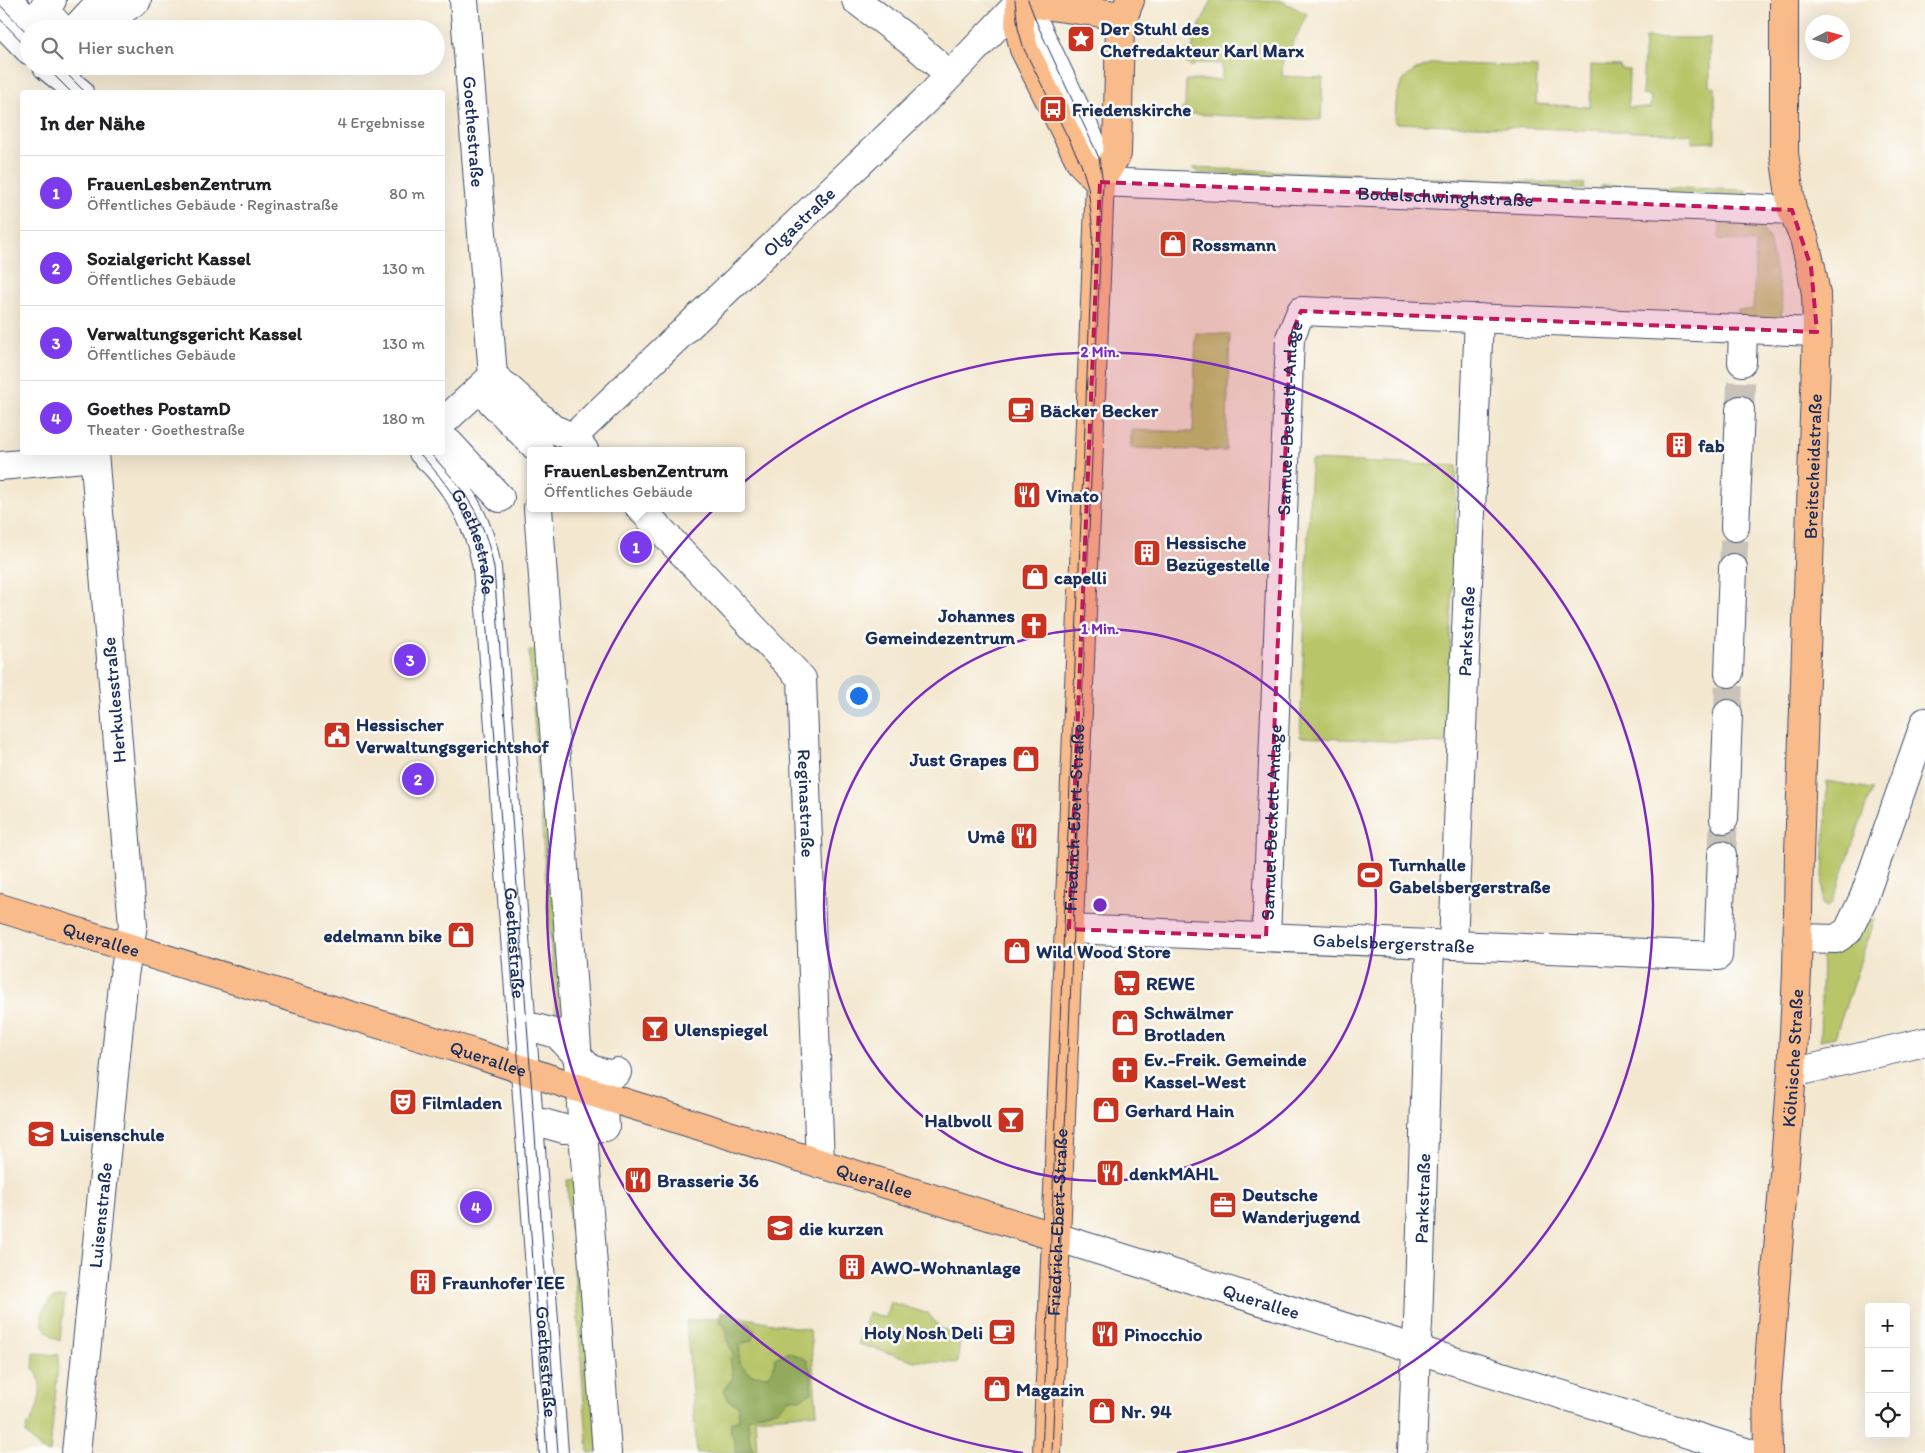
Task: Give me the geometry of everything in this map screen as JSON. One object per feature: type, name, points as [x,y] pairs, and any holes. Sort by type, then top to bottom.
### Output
[{"type":"main road","name":"Breitscheidstraße","points":[[1784,0],[1784,153],[1792,210],[1804,238],[1816,294],[1817,332],[1797,938]]},
{"type":"main road","points":[[1020,1],[1127,8],[1120,26],[1118,154],[1100,182],[1081,163],[1024,49],[1019,28],[1020,1]]},
{"type":"main road","name":"Friedrich-Ebert-Straße","points":[[1047,1453],[1100,182]]},
{"type":"main road","name":"Querallee","points":[[0,908],[470,1052],[525,1071],[1056,1237]]},
{"type":"main road","name":"Kölnische Straße","points":[[1768,1453],[1767,1388],[1792,1073],[1797,938]]},
{"type":"street","points":[[83,20],[102,0]]},
{"type":"street","points":[[113,20],[137,0]]},
{"type":"street","name":"Goethestraße","points":[[464,0],[497,396]]},
{"type":"street","points":[[856,0],[914,44],[950,75]]},
{"type":"street","name":"Olgastraße","points":[[558,445],[950,75],[1020,1]]},
{"type":"street","points":[[23,9],[44,20]]},
{"type":"street","name":"Bodelschwinghstraße","points":[[1100,182],[1792,210]]},
{"type":"street","name":"Samuel-Beckett-Anlage","points":[[1266,937],[1290,338],[1301,311],[1817,332]]},
{"type":"street","name":"Parkstraße","points":[[1412,1453],[1416,1350],[1479,318]]},
{"type":"street","points":[[1742,362],[1743,329]]},
{"type":"street","points":[[491,502],[446,433],[508,388],[553,429],[558,445]]},
{"type":"street","points":[[497,396],[558,445]]},
{"type":"street","points":[[1735,527],[1740,410]]},
{"type":"street","points":[[0,466],[94,455]]},
{"type":"street","name":"Herkulesstraße","points":[[94,455],[133,925],[129,948]]},
{"type":"street","name":"Goethestraße","points":[[426,455],[450,480],[462,499],[479,533],[486,561],[554,1453]]},
{"type":"street","points":[[469,481],[491,502]]},
{"type":"street","points":[[491,502],[527,496]]},
{"type":"street","points":[[536,1028],[557,1034],[595,1071],[538,512]]},
{"type":"street","name":"Reginastraße","points":[[644,512],[802,679],[820,1164]]},
{"type":"street","points":[[1730,673],[1734,568]]},
{"type":"street","points":[[1724,819],[1728,714]]},
{"type":"street","points":[[1797,938],[1836,939],[1848,932],[1864,897],[1925,722]]},
{"type":"street","name":"Gabelsbergerstraße","points":[[1069,929],[1718,956],[1722,855]]},
{"type":"street","name":"Luisenstraße","points":[[76,1453],[124,975],[129,948]]},
{"type":"street","points":[[1792,1073],[1925,1042]]},
{"type":"street","points":[[547,1131],[564,1129],[599,1119],[607,1453]]},
{"type":"street","name":"Querallee","points":[[1056,1237],[1749,1453]]},
{"type":"highlighted area","points":[[1100,182],[1792,210],[1811,267],[1817,332],[1301,311],[1290,338],[1266,937],[1069,929]]},
{"type":"green space","points":[[1212,0],[1280,0],[1307,14],[1287,56],[1283,57],[1282,76],[1323,78],[1321,120],[1190,114],[1187,117],[1181,110],[1185,106],[1186,80],[1222,80],[1222,64],[1197,63],[1194,66],[1190,66],[1186,63],[1187,50],[1191,50],[1194,45],[1192,42]]},
{"type":"green space","points":[[1645,38],[1710,38],[1710,86],[1715,87],[1715,142],[1692,143],[1692,134],[1395,123],[1396,101],[1401,84],[1412,72],[1433,63],[1537,67],[1536,104],[1590,107],[1591,65],[1620,66],[1621,69],[1629,70],[1628,107],[1650,108],[1651,96],[1642,95]]},
{"type":"green space","points":[[1192,168],[1362,174],[1362,180],[1198,173]]},
{"type":"green space","points":[[1392,176],[1585,184],[1584,189],[1392,181]]},
{"type":"green space","points":[[1601,185],[1742,190],[1747,191],[1747,196],[1601,190]]},
{"type":"green space","points":[[1721,218],[1747,220],[1746,224],[1760,228],[1769,239],[1783,308],[1780,319],[1742,317],[1737,310],[1753,310],[1756,242],[1719,239]]},
{"type":"green space","points":[[1196,333],[1230,334],[1226,451],[1131,448],[1131,430],[1193,432]]},
{"type":"green space","points":[[1311,460],[1457,466],[1447,744],[1300,737]]},
{"type":"green space","points":[[539,650],[568,1030],[557,1030],[529,651]]},
{"type":"green space","points":[[1827,781],[1872,789],[1832,903],[1827,907],[1822,904]]},
{"type":"green space","points":[[1875,919],[1835,1037],[1820,1040],[1822,952],[1864,922]]},
{"type":"green space","points":[[579,1179],[583,1228],[570,1229],[567,1180]]},
{"type":"green space","points":[[584,1240],[599,1453],[588,1453],[572,1241]]},
{"type":"green space","points":[[65,1296],[60,1341],[45,1329],[42,1315],[53,1298]]},
{"type":"green space","points":[[890,1302],[927,1312],[941,1329],[960,1334],[958,1363],[916,1361],[858,1344],[868,1312],[885,1318]]},
{"type":"green space","points":[[721,1312],[732,1312],[736,1323],[750,1323],[755,1332],[751,1341],[740,1344],[739,1363],[752,1375],[767,1376],[773,1370],[775,1358],[788,1352],[807,1360],[811,1373],[812,1393],[799,1399],[789,1398],[779,1409],[755,1415],[748,1419],[750,1442],[754,1453],[735,1453],[731,1422],[739,1419],[738,1405],[729,1401],[724,1390],[733,1377],[730,1358],[734,1354],[729,1345],[726,1327],[720,1323]]},
{"type":"green space","points":[[735,1316],[810,1330],[817,1413],[755,1418],[757,1453],[697,1453],[686,1321]]},
{"type":"green space","points":[[34,1353],[59,1355],[50,1453],[41,1450],[26,1434],[27,1425],[35,1414],[40,1389],[40,1381],[33,1369]]},
{"type":"tunnel","points":[[1740,410],[1742,362]]},
{"type":"tunnel","points":[[1733,568],[1735,527]]},
{"type":"tunnel","points":[[1728,714],[1729,673]]},
{"type":"tunnel","points":[[1722,855],[1724,819]]},
{"type":"tram line","points":[[1015,0],[1018,28],[1024,49],[1081,164],[1088,187],[1093,233],[1042,1453]]},
{"type":"tram line","points":[[1028,0],[1038,26],[1099,158],[1103,182],[1052,1453]]},
{"type":"tram line","points":[[0,5],[20,26]]},
{"type":"tram line","points":[[0,19],[20,40]]},
{"type":"tram line","points":[[54,75],[69,90]]},
{"type":"tram line","points":[[68,75],[83,90]]},
{"type":"tram line","points":[[421,455],[440,477],[466,517],[482,563],[547,1453]]},
{"type":"tram line","points":[[432,455],[453,479],[471,504],[484,532],[494,568],[558,1453]]},
{"type":"place","name":"Der Stuhl des Chefredakteur Karl Marx","points":[[1081,39]]},
{"type":"place","name":"Friedenskirche","points":[[1053,109]]},
{"type":"place","name":"Rossmann","points":[[1173,244]]},
{"type":"place","name":"Bäcker Becker","points":[[1021,410]]},
{"type":"place","name":"fab","points":[[1679,445]]},
{"type":"place","name":"Vinato","points":[[1027,495]]},
{"type":"place","name":"FrauenLesbenZentrum","points":[[636,547]]},
{"type":"place","name":"Hessische Bezügestelle","points":[[1147,553]]},
{"type":"place","name":"capelli","points":[[1035,577]]},
{"type":"place","name":"Johannes Gemeindezentrum","points":[[1034,626]]},
{"type":"place","name":"Verwaltungsgericht Kassel","points":[[410,660]]},
{"type":"place","name":"Hessischer Verwaltungsgerichtshof","points":[[337,735]]},
{"type":"place","name":"Just Grapes","points":[[1026,759]]},
{"type":"place","name":"Sozialgericht Kassel","points":[[418,779]]},
{"type":"place","name":"Umê","points":[[1024,836]]},
{"type":"place","name":"Turnhalle Gabelsbergerstraße","points":[[1370,875]]},
{"type":"place","name":"edelmann bike","points":[[461,935]]},
{"type":"place","name":"Wild Wood Store","points":[[1017,951]]},
{"type":"place","name":"REWE","points":[[1127,983]]},
{"type":"place","name":"Schwälmer Brotladen","points":[[1125,1023]]},
{"type":"place","name":"Ulenspiegel","points":[[655,1029]]},
{"type":"place","name":"Ev.-Freik. Gemeinde Kassel-West","points":[[1125,1070]]},
{"type":"place","name":"Filmladen","points":[[403,1102]]},
{"type":"place","name":"Gerhard Hain","points":[[1106,1110]]},
{"type":"place","name":"Halbvoll","points":[[1011,1120]]},
{"type":"place","name":"Luisenschule","points":[[41,1134]]},
{"type":"place","name":"denkMAHL","points":[[1110,1173]]},
{"type":"place","name":"Brasserie 36","points":[[638,1180]]},
{"type":"place","name":"Deutsche Wanderjugend","points":[[1223,1205]]},
{"type":"place","name":"Goethes PostamD","points":[[476,1207]]},
{"type":"place","name":"die kurzen","points":[[780,1228]]},
{"type":"place","name":"AWO-Wohnanlage","points":[[852,1267]]},
{"type":"place","name":"Fraunhofer IEE","points":[[423,1282]]},
{"type":"place","name":"Holy Nosh Deli","points":[[1002,1332]]},
{"type":"place","name":"Pinocchio","points":[[1105,1334]]},
{"type":"place","name":"Magazin","points":[[997,1389]]},
{"type":"place","name":"Nr. 94","points":[[1102,1411]]}]
